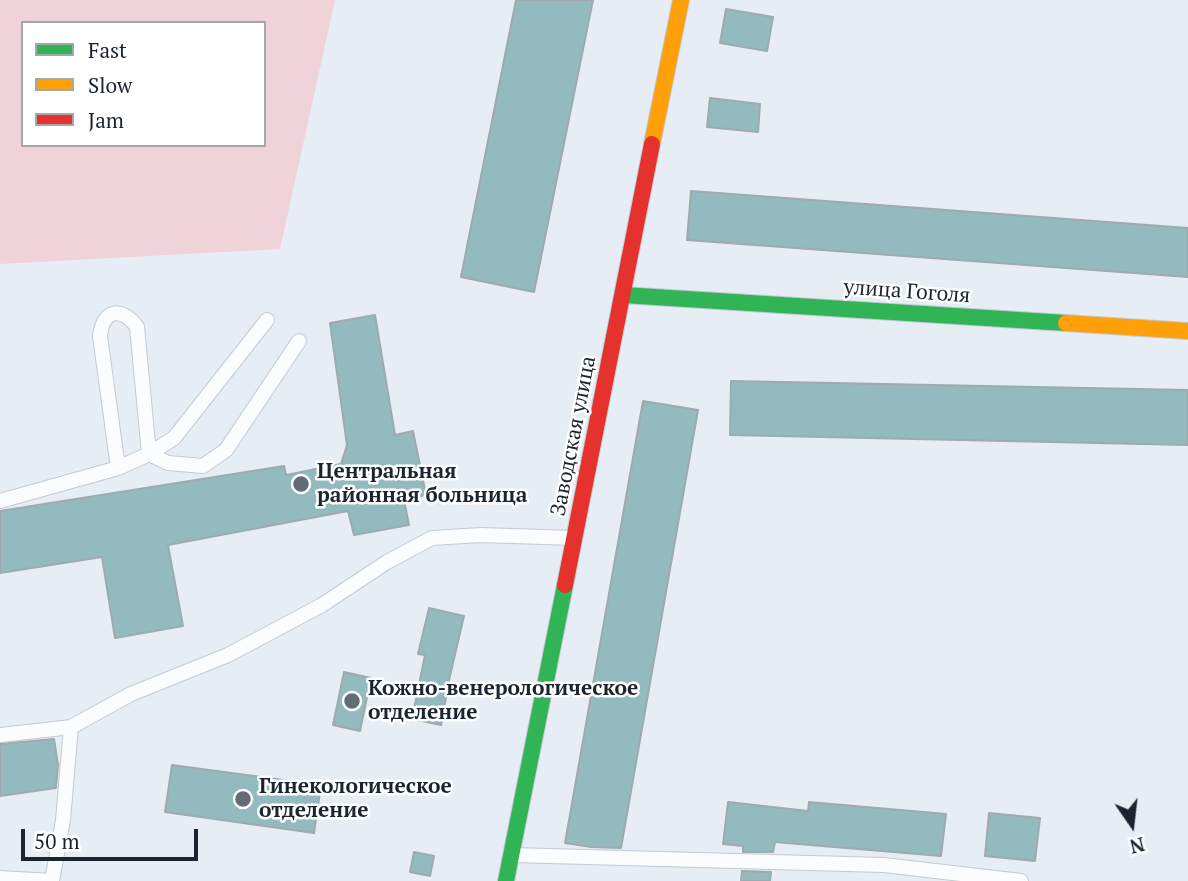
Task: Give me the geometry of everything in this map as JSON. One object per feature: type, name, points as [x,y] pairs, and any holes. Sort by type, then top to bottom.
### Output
[{"type":"street","name":"Заводская улица","points":[[506,881],[681,0]]},
{"type":"street","name":"улица Гоголя","points":[[623,295],[1188,331]]},
{"type":"lane","points":[[118,468],[100,336],[102,322],[109,315],[119,313],[130,317],[137,327],[149,454]]},
{"type":"lane","points":[[0,501],[118,468],[149,454],[174,438],[267,320]]},
{"type":"lane","points":[[149,454],[169,463],[204,466],[226,450],[299,341]]},
{"type":"lane","points":[[0,735],[71,727],[131,695],[228,655],[322,605],[387,562],[432,538],[481,535],[575,538]]},
{"type":"lane","points":[[0,878],[52,881],[63,820],[71,727]]},
{"type":"lane","points":[[512,855],[884,864],[1021,881]]},
{"type":"shaded area","points":[[0,0],[335,0],[280,249],[0,264]]},
{"type":"building","points":[[516,0],[593,0],[534,292],[461,277]]},
{"type":"building","points":[[726,9],[773,17],[767,51],[720,43]]},
{"type":"building","points":[[710,98],[760,104],[758,132],[707,127]]},
{"type":"building","points":[[691,191],[1188,228],[1188,277],[687,240]]},
{"type":"building","name":"Центральная районная больница","points":[[375,315],[395,435],[413,431],[426,495],[404,500],[409,525],[354,535],[348,511],[168,545],[183,626],[115,638],[102,557],[0,573],[0,511],[284,466],[286,475],[341,464],[347,445],[330,323]]},
{"type":"building","points":[[731,381],[1188,390],[1188,445],[730,435]]},
{"type":"building","points":[[643,401],[698,410],[621,848],[591,847],[565,843]]},
{"type":"building","points":[[429,608],[464,616],[441,725],[412,719],[425,655],[418,654]]},
{"type":"building","name":"Кожно-венерологическое отделение","points":[[344,672],[371,678],[360,731],[333,725]]},
{"type":"building","points":[[54,739],[58,765],[56,788],[0,796],[0,744]]},
{"type":"building","name":"Гинекологическое отделение","points":[[172,765],[321,785],[314,833],[165,812]]},
{"type":"building","points":[[728,802],[808,811],[809,802],[946,814],[941,856],[775,842],[773,852],[743,852],[743,846],[723,844]]},
{"type":"building","points":[[989,813],[1040,818],[1035,861],[985,856]]},
{"type":"building","points":[[414,852],[434,856],[430,876],[410,872]]},
{"type":"building","points":[[742,871],[771,872],[770,881],[741,881]]},
{"type":"traffic: fast","points":[[623,295],[1066,323]]},
{"type":"traffic: fast","points":[[506,881],[565,585]]},
{"type":"traffic: slow","points":[[652,144],[681,0]]},
{"type":"traffic: slow","points":[[1066,323],[1188,331]]},
{"type":"traffic: jam","points":[[565,585],[652,144]]},
{"type":"place","name":"Центральная районная больница","points":[[301,484]]},
{"type":"place","name":"Кожно-венерологическое отделение","points":[[352,701]]},
{"type":"place","name":"Гинекологическое отделение","points":[[243,799]]}]
